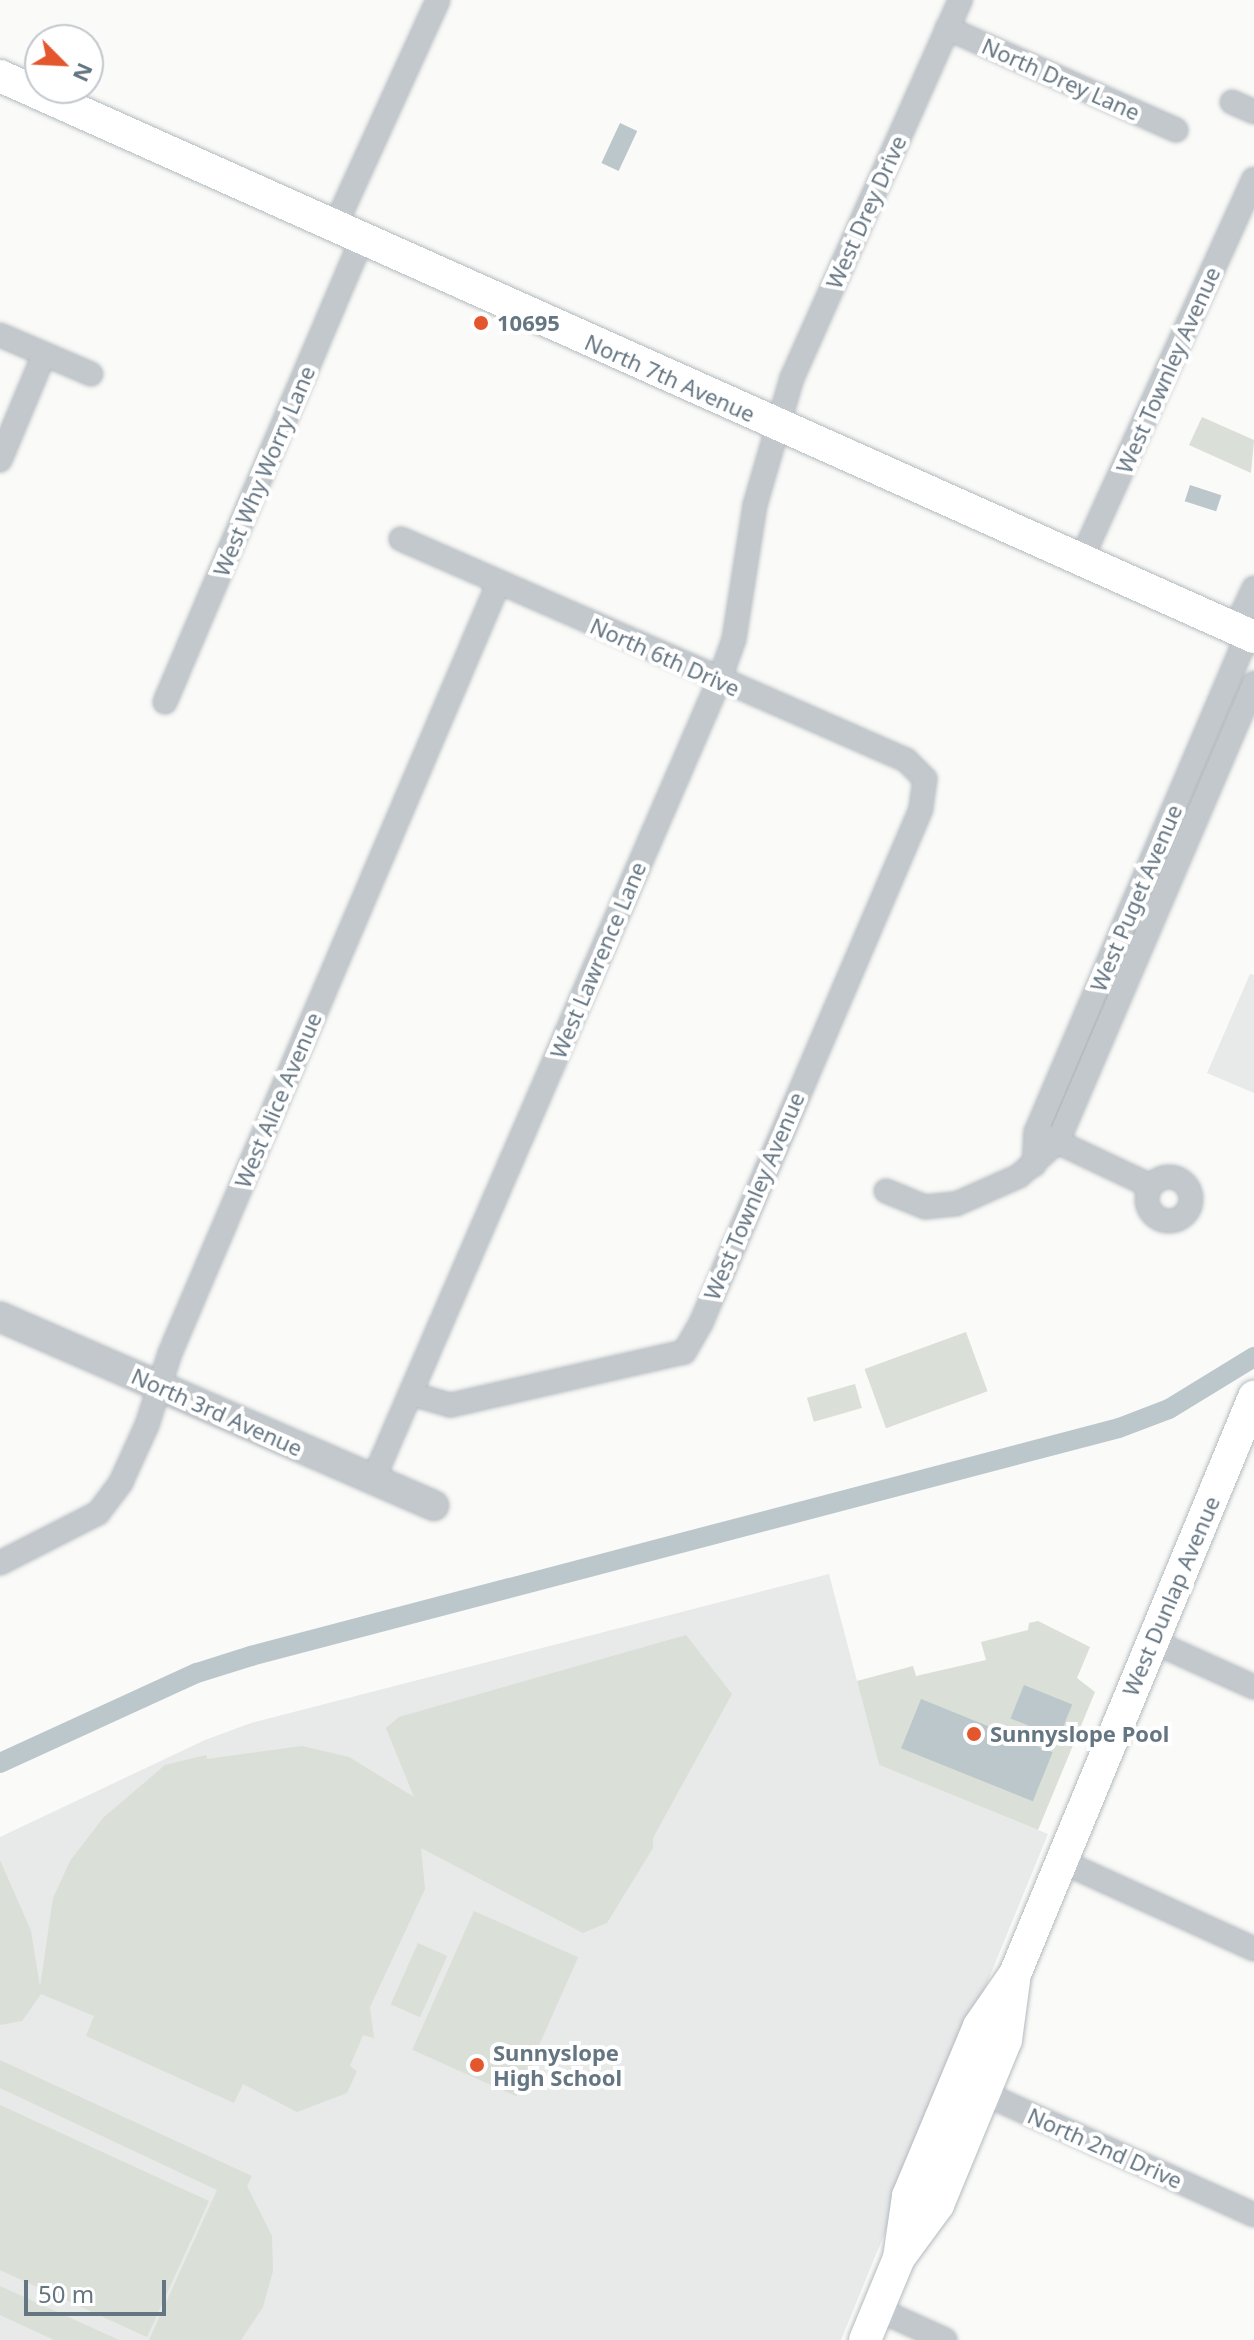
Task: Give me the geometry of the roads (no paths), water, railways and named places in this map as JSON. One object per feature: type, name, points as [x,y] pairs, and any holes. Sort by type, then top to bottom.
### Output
[{"type":"main road","name":"North 7th Avenue","points":[[0,76],[1246,633]]},
{"type":"main road","name":"West Dunlap Avenue","points":[[865,2340],[899,2258],[938,2205],[970,2087],[1006,2040],[1015,1974],[1250,1405]]},
{"type":"street","name":"West Why Worry Lane","points":[[165,702],[438,0]]},
{"type":"street","name":"West Drey Drive","points":[[778,426],[792,378],[960,0]]},
{"type":"street","name":"North Drey Lane","points":[[947,28],[1176,130]]},
{"type":"street","points":[[1232,102],[1254,112]]},
{"type":"street","name":"West Townley Avenue","points":[[1081,560],[1254,179]]},
{"type":"street","points":[[0,335],[91,374]]},
{"type":"street","points":[[0,460],[44,355]]},
{"type":"street","name":"West Lawrence Lane","points":[[373,1480],[719,681],[734,639],[755,505],[778,426]]},
{"type":"street","name":"North 6th Drive","points":[[401,539],[719,681],[906,760],[925,779]]},
{"type":"street","name":"West Alice Avenue","points":[[0,1563],[98,1513],[121,1482],[499,582]]},
{"type":"street","name":"West Puget Avenue","points":[[1034,1165],[1036,1132],[1246,633],[1254,588]]},
{"type":"street","name":"West Puget Avenue","points":[[886,1191],[925,1207],[942,1207],[1019,1176],[1058,1141],[1254,683]]},
{"type":"street","name":"West Townley Avenue","points":[[412,1394],[450,1405],[684,1352],[701,1323],[921,809],[925,779]]},
{"type":"street","points":[[1102,979],[1123,988]]},
{"type":"street","points":[[1036,1132],[1151,1186]]},
{"type":"street","name":"North 3rd Avenue","points":[[0,1317],[434,1506]]},
{"type":"street","points":[[1152,1641],[1254,1687]]},
{"type":"street","points":[[1061,1861],[1254,1949]]},
{"type":"street","name":"North 2nd Drive","points":[[970,2087],[1254,2215]]},
{"type":"street","points":[[877,2309],[945,2340]]},
{"type":"waterway","points":[[0,1763],[197,1673],[251,1656],[1119,1428],[1169,1409],[1254,1357]]},
{"type":"place","name":"10695","points":[[481,323]]},
{"type":"place","name":"Sunnyslope Pool","points":[[974,1734]]},
{"type":"place","name":"Sunnyslope High School","points":[[477,2065]]}]
